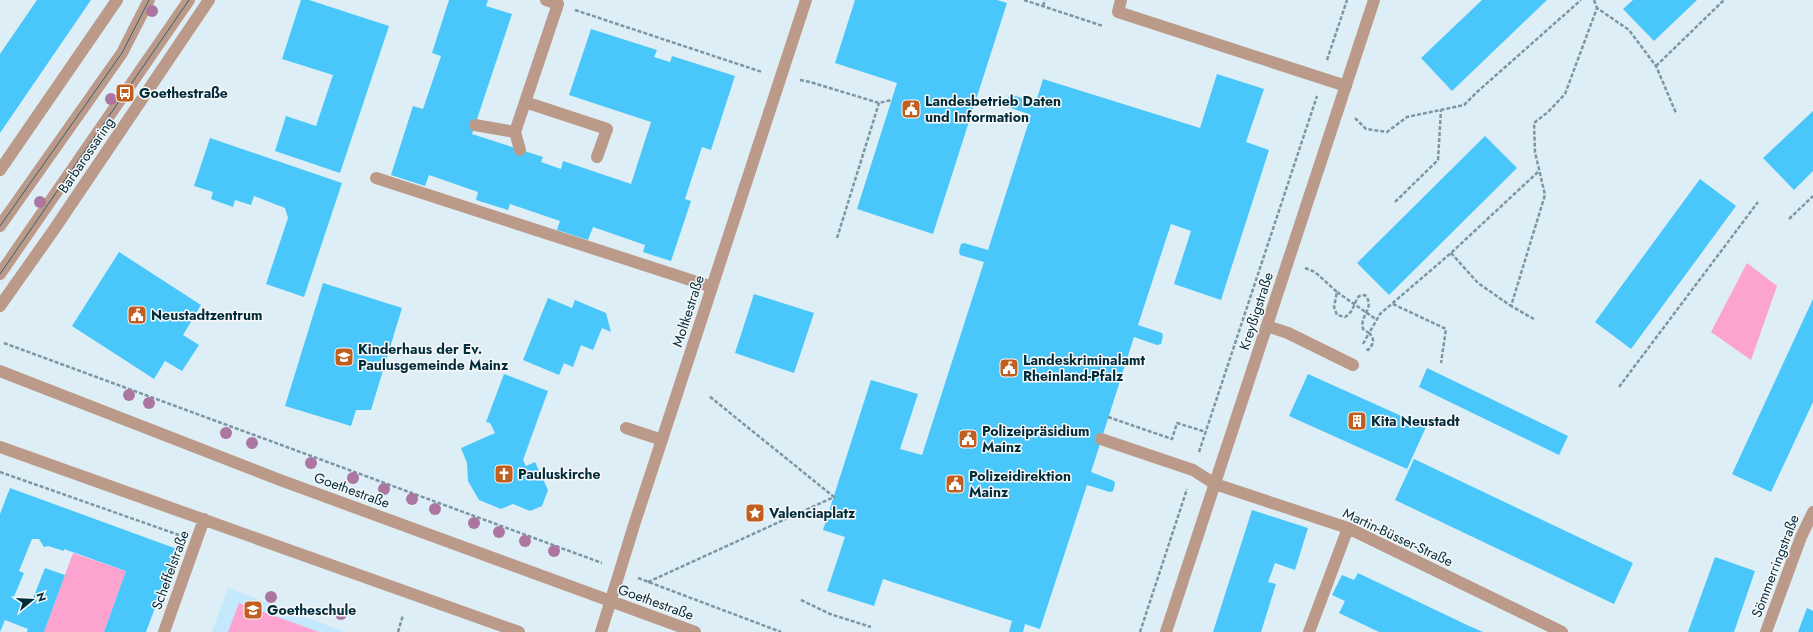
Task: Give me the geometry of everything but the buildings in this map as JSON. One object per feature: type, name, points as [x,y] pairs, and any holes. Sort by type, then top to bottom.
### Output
[{"type":"street","points":[[0,170],[117,0]]},
{"type":"street","name":"Barbarossaring","points":[[0,226],[122,53],[149,0]]},
{"type":"street","name":"Barbarossaring","points":[[0,274],[189,0]]},
{"type":"street","name":"Barbarossaring","points":[[0,306],[53,231],[209,0]]},
{"type":"street","points":[[520,150],[516,132],[558,4],[546,0]]},
{"type":"street","name":"Moltkestraße","points":[[601,632],[662,440],[806,0]]},
{"type":"street","points":[[1121,0],[1118,12],[1346,86]]},
{"type":"street","name":"Kreyßigstraße","points":[[1166,632],[1374,0]]},
{"type":"street","points":[[525,102],[607,129],[597,157]]},
{"type":"street","points":[[475,125],[516,132]]},
{"type":"street","points":[[376,178],[712,287]]},
{"type":"street","points":[[1267,326],[1288,333],[1353,365]]},
{"type":"street","name":"Goethestraße","points":[[0,371],[280,480],[695,632]]},
{"type":"street","points":[[626,428],[662,440]]},
{"type":"street","name":"Martin-Büsser-Straße","points":[[1101,439],[1193,470],[1215,484],[1348,528],[1562,632]]},
{"type":"street","points":[[0,447],[519,632]]},
{"type":"street","name":"Sömmerringstraße","points":[[1766,632],[1813,512]]},
{"type":"street","name":"Scheffelstraße","points":[[164,632],[204,519]]},
{"type":"street","points":[[1309,632],[1348,528]]},
{"type":"path","points":[[1024,0],[1111,28]]},
{"type":"path","points":[[1043,6],[1045,0]]},
{"type":"path","points":[[1140,632],[1347,0]]},
{"type":"path","points":[[1340,103],[1366,129],[1387,132],[1407,116],[1464,105],[1581,0]]},
{"type":"path","points":[[1594,0],[1597,8],[1629,30],[1656,66],[1676,114]]},
{"type":"path","points":[[1656,66],[1724,0]]},
{"type":"path","points":[[558,4],[781,78]]},
{"type":"path","points":[[1511,306],[1545,195],[1535,152],[1534,123],[1548,112],[1564,94],[1597,8]]},
{"type":"path","points":[[810,82],[879,103],[891,100]]},
{"type":"path","points":[[837,238],[879,103]]},
{"type":"path","points":[[1395,202],[1438,160],[1441,110]]},
{"type":"path","points":[[1363,344],[1380,314],[1451,253],[1539,171]]},
{"type":"path","points":[[1789,220],[1813,196]]},
{"type":"path","points":[[1618,387],[1758,202]]},
{"type":"path","points":[[1451,253],[1478,283],[1511,306],[1534,319]]},
{"type":"path","points":[[1288,261],[1315,272],[1337,292],[1377,320]]},
{"type":"path","points":[[1337,292],[1334,306],[1337,315],[1345,318],[1350,314],[1359,296],[1365,295],[1369,300],[1369,306],[1361,323],[1363,329],[1369,332],[1373,337],[1372,345],[1368,350],[1365,349]]},
{"type":"path","points":[[1393,304],[1446,329],[1441,363]]},
{"type":"path","points":[[4,343],[603,564]]},
{"type":"path","points":[[648,582],[834,497],[710,396]]},
{"type":"path","points":[[1108,417],[1172,439],[1178,424],[1206,432]]},
{"type":"path","points":[[0,472],[180,535]]},
{"type":"path","points":[[634,576],[781,632]]},
{"type":"path","points":[[801,600],[830,614],[871,627]]},
{"type":"path","points":[[398,632],[403,615]]},
{"type":"shaded area","points":[[1747,263],[1777,286],[1751,360],[1711,332]]},
{"type":"shaded area","points":[[73,553],[126,571],[104,632],[44,632]]},
{"type":"shaded area","name":"Goetheschule","points":[[228,588],[345,632],[212,632]]},
{"type":"shaded area","points":[[239,603],[319,632],[228,632]]},
{"type":"tram line","points":[[0,226],[122,53],[149,0]]},
{"type":"tram line","points":[[0,274],[189,0]]},
{"type":"place","name":"Goethestraße","points":[[125,93]]},
{"type":"place","name":"Landesbetrieb Daten und Information","points":[[911,109]]},
{"type":"place","name":"Neustadtzentrum","points":[[137,315]]},
{"type":"place","name":"Kinderhaus der Ev. Paulusgemeinde Mainz","points":[[344,357]]},
{"type":"place","name":"Landeskriminalamt Rheinland-Pfalz","points":[[1009,368]]},
{"type":"place","name":"Kita Neustadt","points":[[1357,421]]},
{"type":"place","name":"Polizeipräsidium Mainz","points":[[968,439]]},
{"type":"place","name":"Pauluskirche","points":[[504,474]]},
{"type":"place","name":"Polizeidirektion Mainz","points":[[955,484]]},
{"type":"place","name":"Valenciaplatz","points":[[755,513]]},
{"type":"place","name":"Goetheschule","points":[[253,610]]}]
